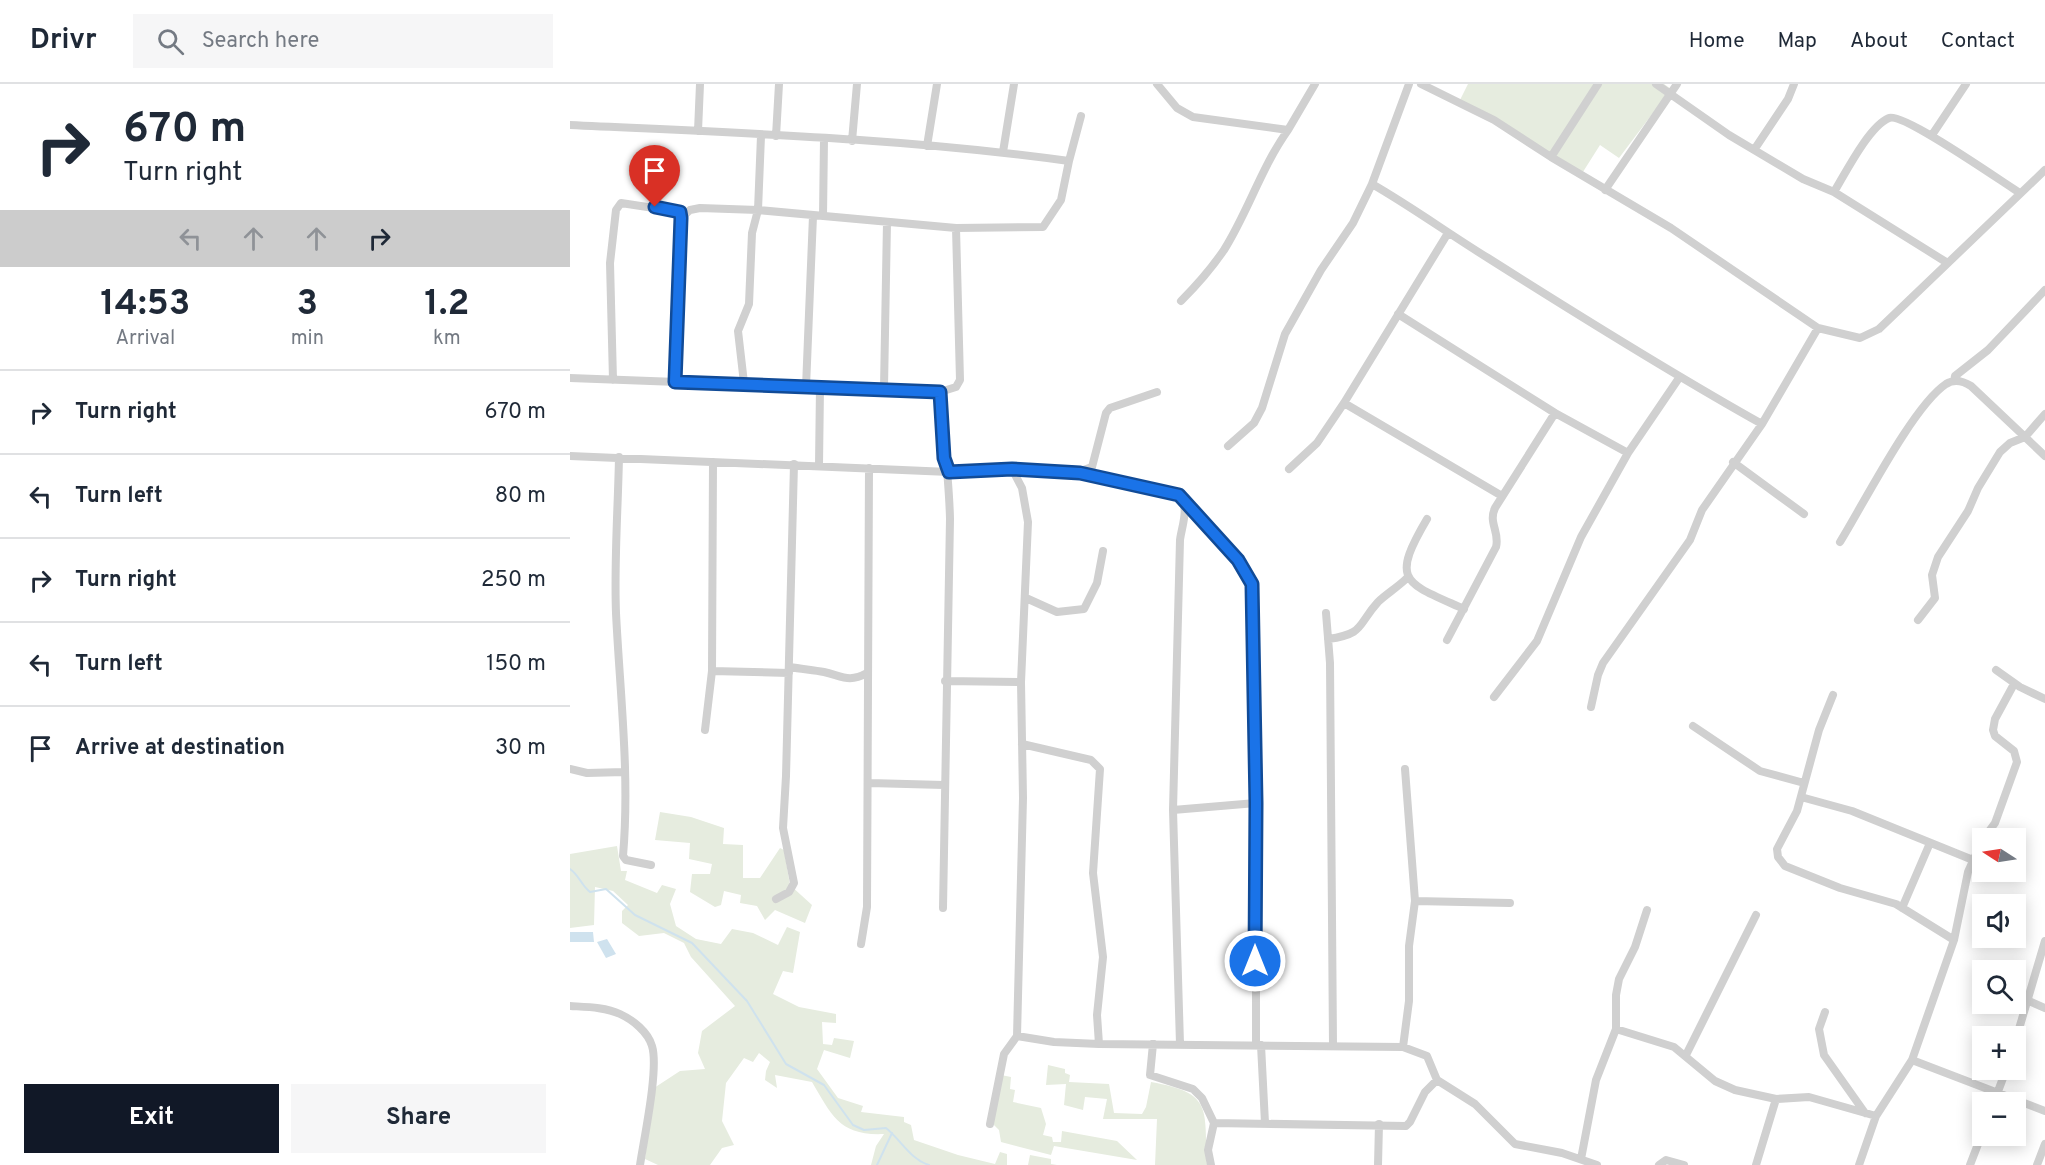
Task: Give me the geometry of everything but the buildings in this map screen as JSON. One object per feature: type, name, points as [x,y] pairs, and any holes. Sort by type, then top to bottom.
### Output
[{"type":"street","points":[[698,131],[700,84]]},
{"type":"street","points":[[776,136],[779,84]]},
{"type":"street","points":[[852,141],[857,84]]},
{"type":"street","points":[[927,146],[937,84]]},
{"type":"street","points":[[1003,152],[1014,84]]},
{"type":"street","points":[[1157,84],[1177,108],[1192,117],[1288,130]]},
{"type":"street","points":[[1181,301],[1204,278],[1225,249],[1274,150],[1315,84]]},
{"type":"street","points":[[1228,446],[1254,423],[1262,408],[1285,334],[1321,270],[1353,223],[1372,184],[1409,84]]},
{"type":"street","points":[[1421,84],[1494,120],[1551,158],[1671,228],[1818,328],[1850,337],[1868,337],[2045,170]]},
{"type":"street","points":[[1551,158],[1598,84]]},
{"type":"street","points":[[1656,84],[1754,150],[1803,179],[1834,192],[1946,262]]},
{"type":"street","points":[[1605,190],[1677,84]]},
{"type":"street","points":[[1754,150],[1788,99],[1794,84]]},
{"type":"street","points":[[1932,135],[1966,84]]},
{"type":"street","points":[[681,218],[690,210],[700,208],[758,210],[956,228],[1042,227],[1061,200],[1081,116]]},
{"type":"street","points":[[1834,192],[1868,137],[1889,117],[1897,117],[1932,135],[2020,194]]},
{"type":"street","points":[[570,125],[927,146],[1003,152],[1069,161]]},
{"type":"street","points":[[744,383],[738,331],[748,304],[752,233],[758,210],[761,136]]},
{"type":"street","points":[[823,216],[824,139]]},
{"type":"street","points":[[1372,184],[1678,378],[1762,424]]},
{"type":"street","points":[[613,380],[610,263],[616,210],[621,202],[630,202],[680,212],[675,382]]},
{"type":"street","points":[[806,387],[813,216]]},
{"type":"street","points":[[884,388],[887,222]]},
{"type":"street","points":[[570,378],[884,388],[940,392],[956,387],[960,380],[956,228]]},
{"type":"street","points":[[1289,469],[1317,443],[1344,403],[1448,233]]},
{"type":"street","points":[[1954,381],[1955,376],[1988,350],[2045,290]]},
{"type":"street","points":[[1398,314],[1556,412],[1628,453]]},
{"type":"street","points":[[1591,707],[1598,675],[1604,663],[1690,540],[1702,510],[1762,424],[1818,328]]},
{"type":"street","points":[[1494,697],[1537,641],[1567,575],[1570,560],[1628,453],[1678,378]]},
{"type":"street","points":[[1840,542],[1910,425],[1936,393],[1954,381],[1965,382],[1971,386],[2045,456]]},
{"type":"street","points":[[819,465],[820,387]]},
{"type":"street","points":[[940,392],[944,458],[949,472],[943,908]]},
{"type":"street","points":[[1080,473],[1092,468],[1102,420],[1110,408],[1157,392]]},
{"type":"street","points":[[1344,403],[1502,496]]},
{"type":"street","points":[[1447,640],[1496,547],[1498,539],[1491,517],[1556,412]]},
{"type":"street","points":[[1918,620],[1935,598],[1932,574],[1938,557],[1968,511],[1978,488],[2000,452],[2010,442],[2025,437],[2045,414]]},
{"type":"street","points":[[570,456],[949,472],[1012,469],[1080,473],[1179,495],[1238,560],[1252,584],[1258,1045],[1265,1124]]},
{"type":"street","points":[[619,457],[616,612],[622,681],[626,825],[623,855],[626,860],[651,865]]},
{"type":"street","points":[[705,730],[712,671],[713,462]]},
{"type":"street","points":[[1734,462],[1804,514]]},
{"type":"street","points":[[776,899],[789,892],[794,883],[783,828],[794,464]]},
{"type":"street","points":[[861,944],[867,907],[869,468]]},
{"type":"street","points":[[990,1124],[1004,1054],[1017,1036],[1021,682],[1028,522],[1022,488],[1012,469]]},
{"type":"street","points":[[1180,1044],[1173,810],[1180,540],[1185,511],[1184,501]]},
{"type":"street","points":[[1427,519],[1406,556],[1404,568],[1407,578],[1419,589],[1464,609]]},
{"type":"street","points":[[1026,598],[1057,612],[1084,609],[1097,583],[1102,551]]},
{"type":"street","points":[[1328,639],[1345,637],[1362,627],[1378,602],[1407,578]]},
{"type":"street","points":[[1326,613],[1333,1045]]},
{"type":"street","points":[[1996,670],[2014,684],[2045,699]]},
{"type":"street","points":[[712,671],[824,672],[844,680],[856,679],[867,673]]},
{"type":"street","points":[[945,681],[1021,682]]},
{"type":"street","points":[[1991,828],[2017,762],[2014,751],[1995,736],[1993,730],[1995,719],[2014,684]]},
{"type":"street","points":[[1833,695],[1801,797],[1791,824],[1777,849],[1781,862],[1840,888],[1902,908],[1954,940]]},
{"type":"street","points":[[1693,726],[1760,771],[1804,783]]},
{"type":"street","points":[[1022,744],[1091,760],[1100,769],[1094,873],[1102,957],[1097,1016],[1099,1044]]},
{"type":"street","points":[[570,769],[587,773],[624,772]]},
{"type":"street","points":[[1403,1047],[1409,994],[1409,946],[1415,901],[1405,769]]},
{"type":"street","points":[[868,783],[944,784]]},
{"type":"street","points":[[1801,797],[1852,811],[1972,860]]},
{"type":"street","points":[[1173,810],[1256,803]]},
{"type":"street","points":[[1902,908],[1930,843]]},
{"type":"street","points":[[1859,1165],[1876,1116],[1912,1060],[1954,940],[1965,885],[1972,863]]},
{"type":"street","points":[[1415,901],[1510,903]]},
{"type":"street","points":[[1581,1159],[1594,1087],[1616,1029],[1616,995],[1619,979],[1635,947],[1647,910]]},
{"type":"street","points":[[1686,1055],[1756,915]]},
{"type":"street","points":[[2020,1026],[2045,941]]},
{"type":"street","points":[[2029,1001],[2045,1008]]},
{"type":"street","points":[[570,1006],[597,1008],[620,1014],[646,1034],[652,1046],[651,1089],[640,1165]]},
{"type":"street","points":[[1825,1012],[1819,1029],[1824,1055],[1865,1113]]},
{"type":"street","points":[[1616,1029],[1674,1047],[1715,1081],[1735,1090],[1776,1099],[1809,1097],[1876,1116]]},
{"type":"street","points":[[1017,1036],[1054,1042],[1099,1044],[1403,1047],[1427,1056],[1437,1080],[1475,1104],[1515,1144],[1562,1153],[1597,1165]]},
{"type":"street","points":[[1153,1044],[1150,1076],[1195,1090],[1214,1123],[1208,1150],[1211,1165]]},
{"type":"street","points":[[1912,1060],[1983,1092]]},
{"type":"street","points":[[1214,1123],[1408,1124],[1425,1092],[1437,1080]]},
{"type":"street","points":[[1756,1165],[1776,1099]]},
{"type":"street","points":[[2026,1106],[2045,1111]]},
{"type":"street","points":[[1378,1165],[1379,1124]]},
{"type":"street","points":[[2037,1165],[2045,1144]]},
{"type":"street","points":[[1970,1165],[1977,1146]]},
{"type":"street","points":[[1659,1165],[1666,1160],[1684,1165]]},
{"type":"shaded area","points":[[1468,84],[1664,84],[1671,89],[1619,158],[1600,145],[1581,175],[1460,100]]},
{"type":"shaded area","points":[[660,812],[691,817],[724,828],[723,844],[743,845],[743,878],[760,878],[780,848],[784,850],[790,885],[812,905],[805,923],[775,910],[765,920],[757,906],[740,903],[741,895],[724,891],[721,905],[715,907],[690,892],[692,874],[710,874],[712,864],[689,859],[690,843],[655,840]]},
{"type":"shaded area","points":[[617,846],[621,871],[627,871],[625,880],[657,893],[662,885],[676,889],[670,904],[676,926],[696,939],[721,944],[732,929],[753,933],[778,945],[787,927],[800,932],[793,973],[783,971],[773,994],[799,1007],[836,1014],[836,1023],[822,1022],[823,1044],[832,1045],[834,1038],[854,1041],[850,1058],[824,1050],[817,1069],[838,1098],[863,1106],[861,1112],[904,1117],[904,1122],[911,1125],[914,1140],[958,1155],[995,1164],[1000,1152],[1007,1154],[1007,1165],[871,1165],[876,1146],[884,1134],[857,1132],[839,1122],[825,1105],[812,1082],[775,1075],[777,1088],[765,1080],[770,1062],[759,1053],[753,1062],[744,1058],[726,1083],[722,1121],[734,1145],[722,1148],[710,1165],[658,1165],[645,1159],[654,1088],[680,1071],[705,1069],[698,1053],[702,1031],[735,1006],[691,957],[684,943],[664,933],[639,936],[622,923],[622,911],[628,905],[613,891],[595,887],[594,925],[570,928],[570,854]]},
{"type":"shaded area","points":[[1048,1065],[1065,1069],[1065,1073],[1070,1075],[1069,1082],[1109,1084],[1114,1113],[1142,1114],[1146,1107],[1151,1082],[1171,1086],[1196,1098],[1205,1117],[1207,1165],[1155,1165],[1157,1119],[1103,1119],[1107,1099],[1085,1097],[1083,1110],[1064,1105],[1066,1084],[1046,1085]]},
{"type":"shaded area","points":[[1001,1075],[1011,1077],[1010,1089],[1015,1090],[1013,1102],[1041,1108],[1046,1124],[1043,1135],[1052,1137],[1053,1142],[1061,1142],[1062,1131],[1117,1141],[1137,1160],[1054,1146],[1051,1155],[1001,1142],[999,1130],[993,1124]]},
{"type":"shaded area","points":[[1030,1155],[1051,1159],[1051,1164],[1057,1165],[1028,1165]]},
{"type":"water","points":[[570,932],[593,932],[594,942],[570,942]]},
{"type":"water","points":[[607,939],[616,954],[606,958],[597,942]]},
{"type":"waterway","points":[[570,869],[590,892],[606,889],[635,915],[692,943],[747,1001],[786,1064],[824,1085],[853,1125],[864,1130],[886,1128],[911,1154],[929,1165]]},
{"type":"waterway","points":[[877,1165],[892,1133]]},
{"type":"route","points":[[655,207],[680,212],[681,218],[675,382],[884,388],[940,392],[944,458],[949,472],[1012,469],[1063,474],[1080,473],[1179,495],[1196,517],[1238,560],[1252,584],[1256,803],[1255,961]]}]
